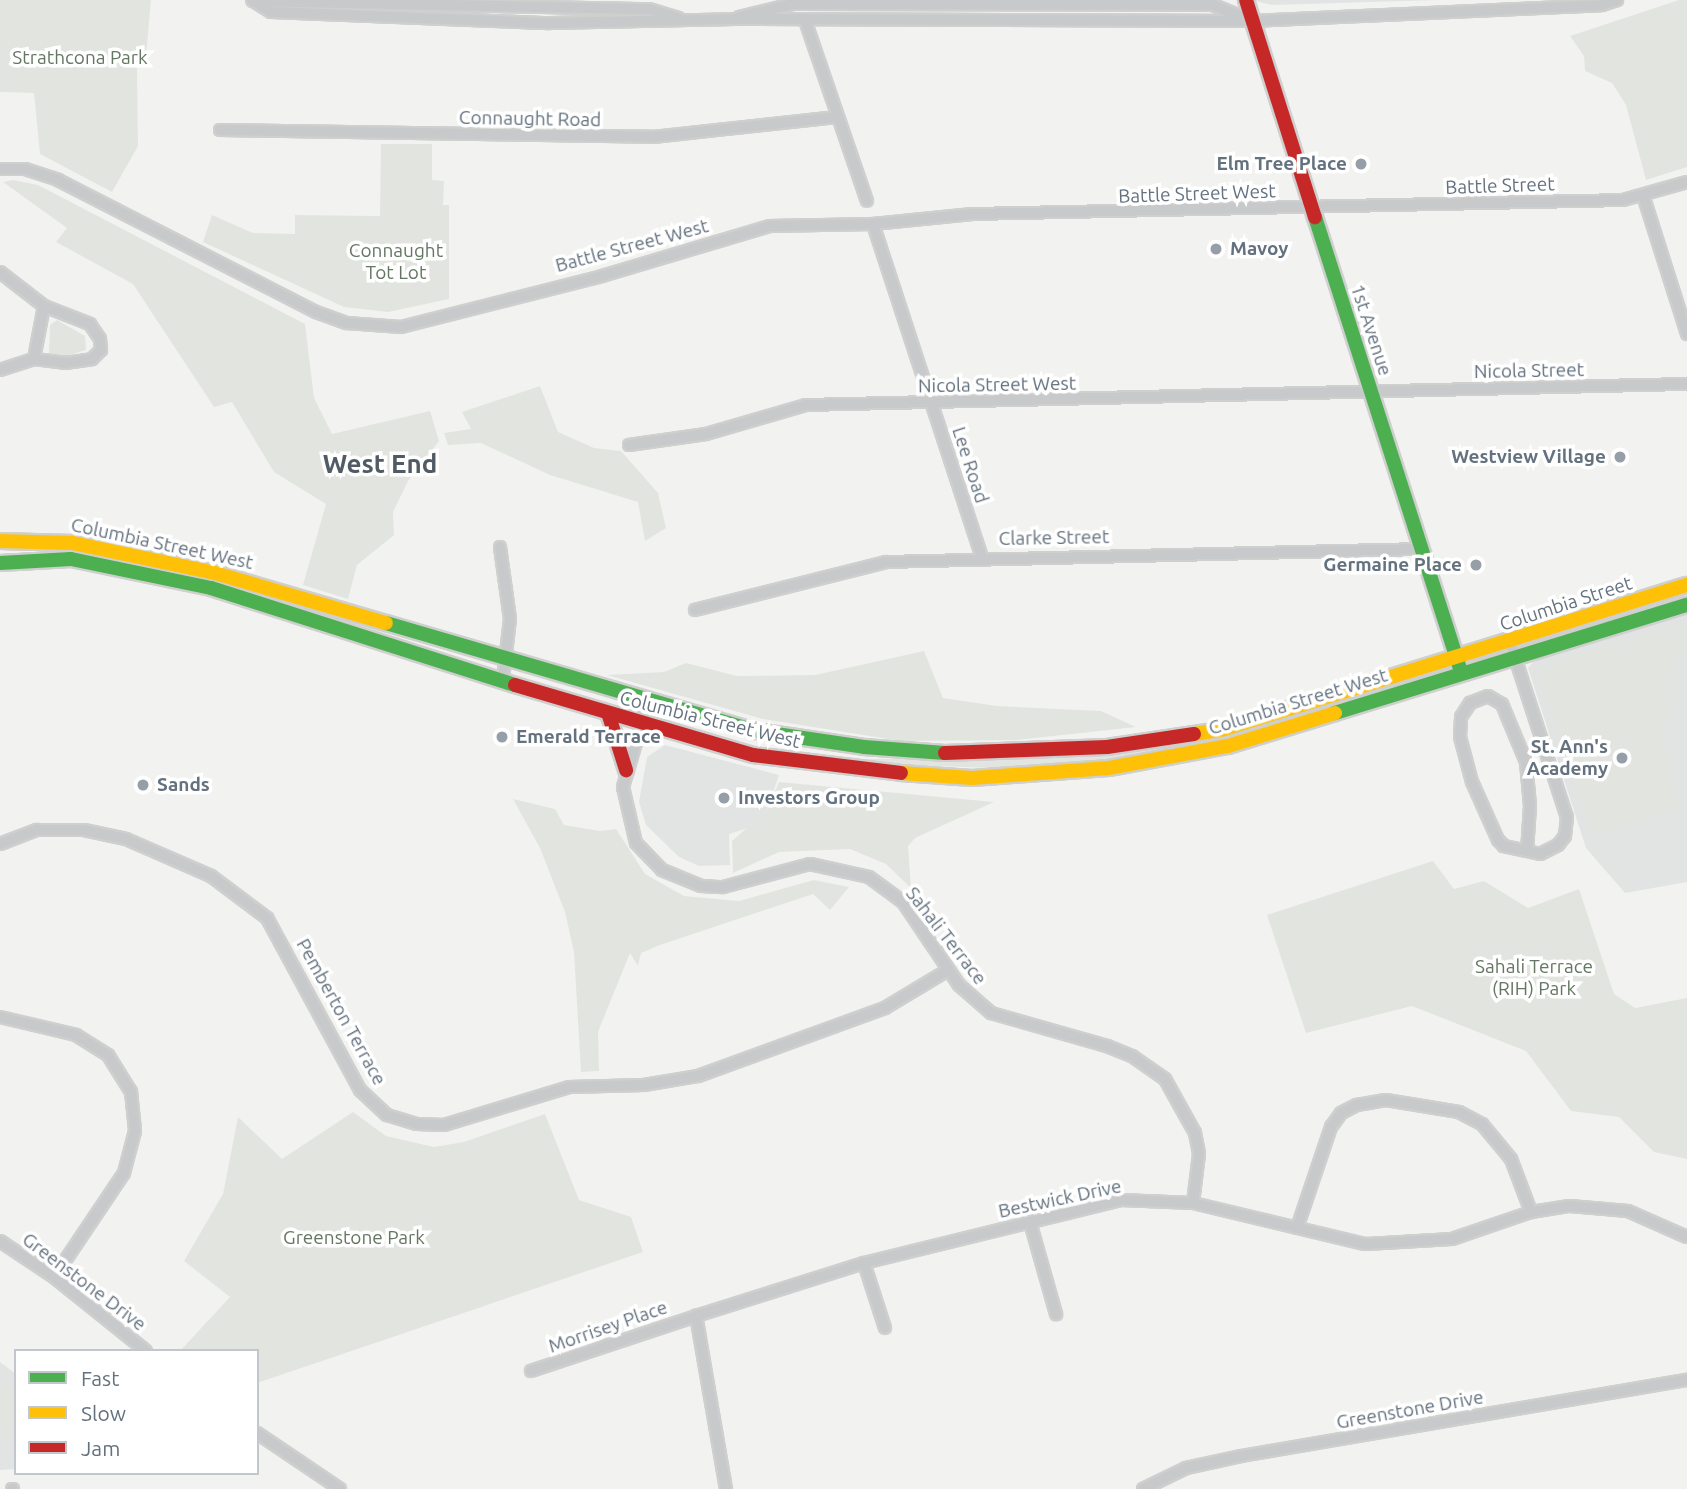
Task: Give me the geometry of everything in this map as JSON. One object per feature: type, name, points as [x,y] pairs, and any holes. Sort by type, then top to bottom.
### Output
[{"type":"main road","name":"1st Avenue","points":[[1246,0],[1459,666]]},
{"type":"main road","name":"Columbia Street West","points":[[0,541],[42,539],[124,552],[302,597],[648,702],[808,741],[967,754],[1037,752],[1224,729],[1459,666]]},
{"type":"main road","name":"Columbia Street West","points":[[0,563],[51,559],[121,567],[297,612],[609,716],[753,755],[848,769],[972,778],[1109,768],[1228,746],[1459,666]]},
{"type":"main road","name":"Columbia Street","points":[[1459,666],[1687,585]]},
{"type":"main road","name":"Columbia Street","points":[[1512,649],[1687,605]]},
{"type":"main road","points":[[609,716],[626,770]]},
{"type":"street","points":[[252,0],[271,12],[415,20],[1253,21],[1617,0]]},
{"type":"street","points":[[252,0],[548,3],[649,9],[689,21]]},
{"type":"street","points":[[735,19],[793,4],[1213,5],[1253,21]]},
{"type":"street","points":[[805,20],[867,201]]},
{"type":"street","name":"Connaught Road","points":[[220,130],[653,137],[837,117]]},
{"type":"street","name":"Battle Street West","points":[[0,169],[25,169],[58,180],[316,312],[375,326],[425,323],[770,226],[873,224],[973,214],[1311,208]]},
{"type":"street","name":"Battle Street","points":[[1311,208],[1623,200],[1687,182]]},
{"type":"street","points":[[1643,195],[1687,334]]},
{"type":"street","name":"Lee Road","points":[[873,224],[982,557]]},
{"type":"street","points":[[0,272],[44,306],[90,324],[100,339],[101,350],[92,359],[65,363],[34,359],[0,370]]},
{"type":"street","points":[[34,359],[44,306]]},
{"type":"street","name":"Nicola Street","points":[[1371,393],[1687,384]]},
{"type":"street","name":"Nicola Street West","points":[[629,445],[706,434],[806,405],[932,405],[1371,393]]},
{"type":"street","points":[[500,547],[510,619],[503,679]]},
{"type":"street","name":"Clarke Street","points":[[695,610],[886,562],[982,557],[1420,549]]},
{"type":"street","points":[[1512,649],[1567,817],[1565,836],[1558,845],[1540,854],[1527,851],[1498,841],[1472,782],[1460,741],[1460,721],[1467,706],[1481,698],[1495,698],[1504,708],[1526,762],[1530,806],[1527,851]]},
{"type":"street","name":"Sahali Terrace","points":[[648,702],[626,770],[625,810],[636,843],[662,870],[701,886],[723,887],[810,864],[852,870],[870,877],[902,902],[948,970],[991,1013],[1107,1046],[1132,1056],[1165,1079],[1195,1133],[1199,1154],[1193,1203]]},
{"type":"street","name":"Pemberton Terrace","points":[[0,844],[37,830],[83,830],[127,839],[211,876],[251,903],[273,927],[360,1090],[387,1115],[417,1124],[444,1125],[569,1087],[644,1086],[698,1076],[885,1008],[948,970]]},
{"type":"street","points":[[0,1017],[76,1035],[108,1055],[131,1093],[135,1131],[124,1173],[54,1277]]},
{"type":"street","points":[[1297,1228],[1331,1127],[1341,1113],[1357,1105],[1386,1100],[1459,1112],[1482,1124],[1511,1159],[1531,1212]]},
{"type":"street","name":"Bestwick Drive","points":[[696,1316],[864,1263],[1121,1200],[1193,1203],[1365,1244],[1416,1244],[1452,1239],[1531,1212],[1570,1206],[1628,1211],[1687,1237]]},
{"type":"street","points":[[1030,1222],[1056,1314]]},
{"type":"street","name":"Greenstone Drive","points":[[0,1241],[54,1277],[144,1349]]},
{"type":"street","points":[[864,1263],[886,1328]]},
{"type":"street","points":[[696,1316],[726,1489]]},
{"type":"street","name":"Morrisey Place","points":[[531,1371],[696,1316]]},
{"type":"street","name":"Greenstone Drive","points":[[1143,1489],[1186,1468],[1241,1455],[1687,1380]]},
{"type":"street","points":[[259,1434],[340,1489]]},
{"type":"shaded area","points":[[1252,0],[1437,0],[1272,5]]},
{"type":"shaded area","name":"St. Ann's Academy","points":[[1687,614],[1687,882],[1625,893],[1586,848],[1528,668],[1533,662]]},
{"type":"shaded area","points":[[665,745],[779,775],[767,810],[748,828],[729,834],[730,865],[699,866],[679,857],[646,825],[639,802],[647,757]]},
{"type":"shaded area","points":[[0,1362],[14,1372],[14,1469],[0,1470]]},
{"type":"green space","name":"Strathcona Park","points":[[0,0],[151,0],[145,67],[137,67],[138,146],[112,192],[40,154],[34,93],[0,92]]},
{"type":"green space","points":[[1679,0],[1687,0],[1687,167],[1646,180],[1626,105],[1612,83],[1585,71],[1584,56],[1570,36]]},
{"type":"green space","name":"Connaught Tot Lot","points":[[381,144],[432,144],[432,180],[444,181],[443,205],[449,205],[449,299],[388,312],[344,307],[203,242],[212,215],[253,233],[295,234],[295,215],[380,216]]},
{"type":"green space","points":[[13,180],[38,185],[305,324],[314,398],[332,434],[430,411],[439,441],[408,481],[393,512],[394,535],[357,565],[348,599],[303,585],[326,504],[274,472],[232,402],[214,407],[133,284],[56,242],[67,228],[3,182]]},
{"type":"green space","points":[[57,320],[85,336],[86,350],[56,359],[49,354],[50,325]]},
{"type":"green space","points":[[540,386],[558,432],[594,448],[621,451],[658,493],[666,528],[645,541],[638,502],[550,475],[481,443],[448,445],[444,433],[471,429],[462,412]]},
{"type":"green space","name":"St. Ann's Academy","points":[[1687,621],[1687,643],[1674,665],[1681,693],[1664,720],[1663,743],[1680,807],[1593,837],[1537,668]]},
{"type":"green space","points":[[924,651],[943,698],[997,706],[1101,711],[1136,727],[1017,740],[901,741],[763,719],[607,675],[664,672],[686,663],[737,676],[815,675]]},
{"type":"green space","points":[[1188,743],[1189,747],[1103,762],[1017,769],[855,763],[855,759],[1074,758]]},
{"type":"green space","points":[[779,782],[994,802],[915,838],[908,846],[911,888],[886,864],[850,849],[779,852],[733,873],[732,841],[767,810]]},
{"type":"green space","points":[[513,799],[555,809],[564,825],[600,831],[616,829],[645,874],[684,896],[739,901],[814,880],[849,887],[830,910],[813,894],[660,945],[641,953],[638,966],[630,953],[598,1032],[599,1071],[581,1072],[574,952],[565,912],[540,848]]},
{"type":"green space","name":"Sahali Terrace (RIH) Park","points":[[1433,861],[1454,889],[1484,881],[1528,908],[1579,889],[1614,994],[1635,1008],[1687,998],[1687,1159],[1654,1152],[1619,1117],[1571,1111],[1526,1051],[1412,1006],[1306,1033],[1267,915]]},
{"type":"green space","name":"Greenstone Park","points":[[353,1112],[386,1136],[434,1147],[464,1142],[545,1114],[579,1200],[631,1217],[643,1252],[259,1382],[259,1349],[182,1349],[230,1297],[184,1261],[223,1194],[238,1117],[282,1159]]},
{"type":"green space","points":[[0,1382],[14,1392],[14,1438],[0,1437]]},
{"type":"traffic: fast","points":[[1315,217],[1460,669]]},
{"type":"traffic: fast","points":[[0,563],[71,559],[211,588],[515,685]]},
{"type":"traffic: fast","points":[[1335,713],[1687,605]]},
{"type":"traffic: fast","points":[[386,623],[756,731],[864,747],[945,753]]},
{"type":"traffic: slow","points":[[0,541],[73,543],[215,573],[386,623]]},
{"type":"traffic: slow","points":[[1194,734],[1224,729],[1687,585]]},
{"type":"traffic: slow","points":[[901,773],[972,778],[1109,768],[1228,746],[1335,713]]},
{"type":"traffic: jam","points":[[1246,0],[1315,217]]},
{"type":"traffic: jam","points":[[515,685],[753,755],[901,773]]},
{"type":"traffic: jam","points":[[609,716],[626,770]]},
{"type":"traffic: jam","points":[[945,753],[1107,747],[1194,734]]},
{"type":"place","name":"Elm Tree Place","points":[[1361,164]]},
{"type":"place","name":"Mavoy","points":[[1216,249]]},
{"type":"place","name":"Westview Village","points":[[1620,457]]},
{"type":"place","name":"Germaine Place","points":[[1476,565]]},
{"type":"place","name":"Emerald Terrace","points":[[502,737]]},
{"type":"place","name":"St. Ann's Academy","points":[[1622,758]]},
{"type":"place","name":"Sands","points":[[143,785]]},
{"type":"place","name":"Investors Group","points":[[724,798]]},
{"type":"district","name":"West End","points":[[380,464]]}]
